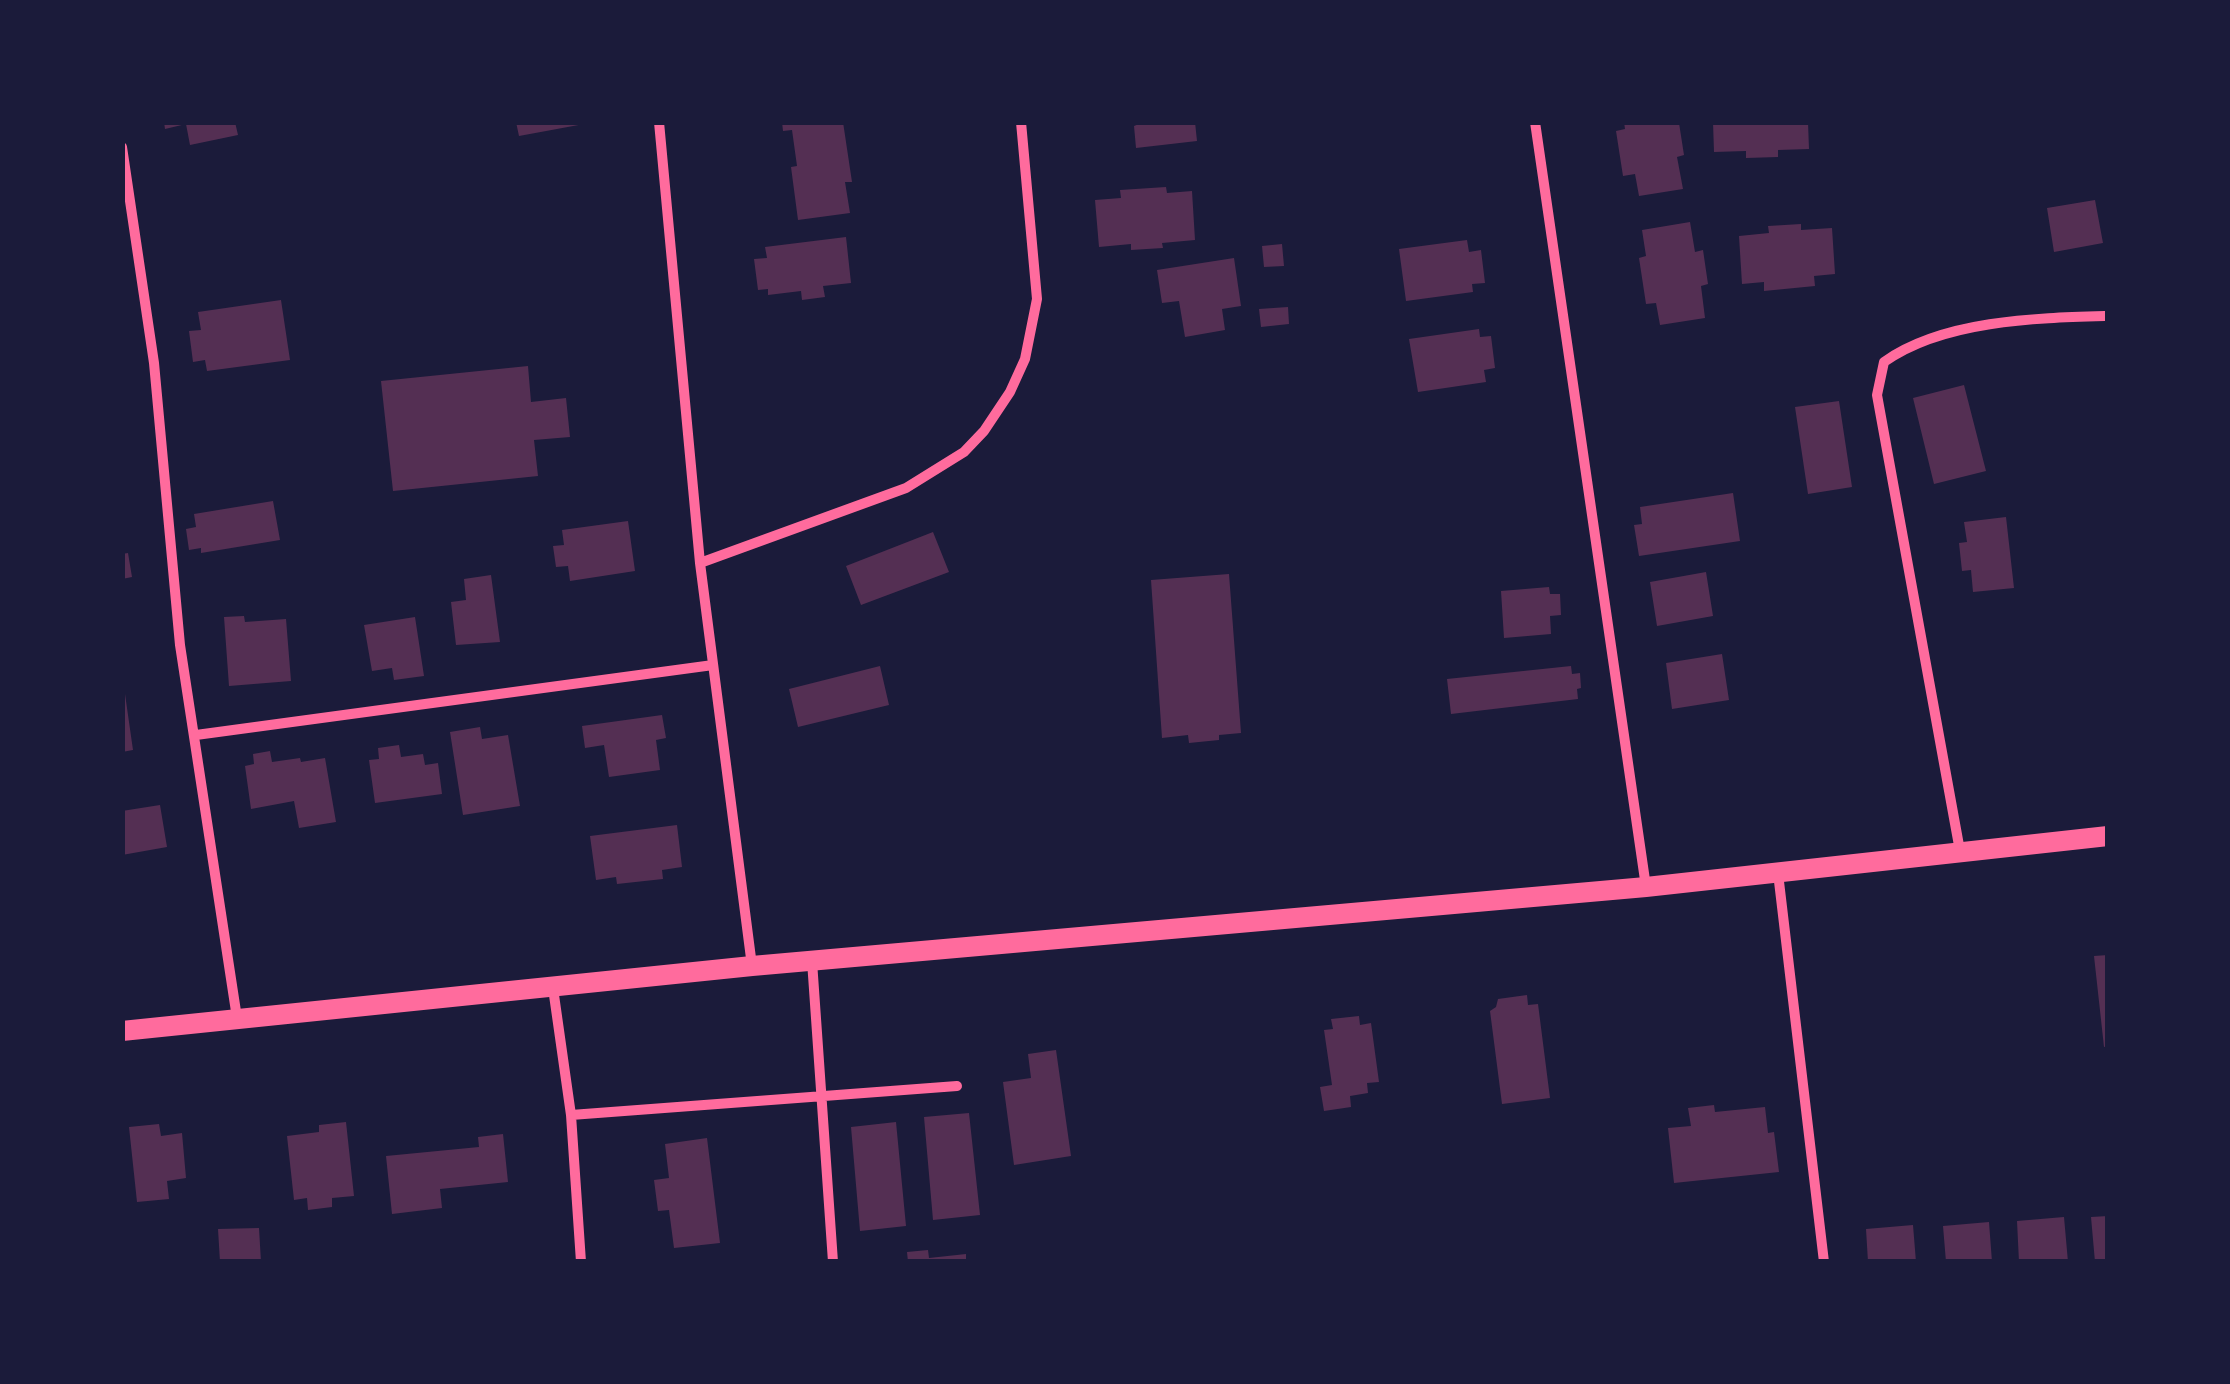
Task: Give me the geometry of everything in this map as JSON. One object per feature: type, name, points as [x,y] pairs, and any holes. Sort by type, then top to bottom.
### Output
[{"type":"main road","points":[[122,1031],[752,966],[1646,887],[2108,836]]},
{"type":"street","points":[[659,122],[700,563],[752,966]]},
{"type":"street","points":[[700,563],[906,488],[964,452],[984,430],[1010,392],[1025,359],[1037,299],[1021,122]]},
{"type":"street","points":[[1535,122],[1646,887]]},
{"type":"street","points":[[122,147],[154,363],[180,645],[237,1020]]},
{"type":"street","points":[[1960,851],[1877,395],[1884,362],[1905,347],[1952,333],[2046,317],[2108,316]]},
{"type":"street","points":[[196,735],[713,665]]},
{"type":"street","points":[[1778,873],[1824,1262]]},
{"type":"street","points":[[812,962],[833,1262]]},
{"type":"street","points":[[553,988],[571,1115],[581,1262]]},
{"type":"street","points":[[571,1115],[957,1086]]},
{"type":"building","points":[[164,122],[235,122],[238,135],[190,145],[186,124],[165,129]]},
{"type":"building","points":[[516,122],[584,122],[584,124],[519,136]]},
{"type":"building","points":[[782,122],[843,122],[852,182],[845,182],[850,213],[798,220],[791,167],[797,166],[792,130],[783,131]]},
{"type":"building","points":[[1144,122],[1195,122],[1197,141],[1136,148],[1134,126]]},
{"type":"building","points":[[1624,122],[1679,123],[1684,155],[1677,157],[1683,189],[1639,196],[1635,174],[1623,176],[1616,131],[1625,129]]},
{"type":"building","points":[[1713,122],[1808,122],[1809,149],[1778,150],[1778,157],[1746,158],[1746,151],[1714,152]]},
{"type":"building","points":[[1166,187],[1167,193],[1192,191],[1195,240],[1162,243],[1163,248],[1131,250],[1131,244],[1099,247],[1095,200],[1121,198],[1120,190]]},
{"type":"building","points":[[2095,200],[2103,243],[2054,252],[2047,208]]},
{"type":"building","points":[[1690,222],[1695,252],[1703,250],[1708,284],[1701,286],[1705,318],[1660,325],[1656,303],[1646,304],[1639,258],[1646,256],[1642,230]]},
{"type":"building","points":[[1801,224],[1801,230],[1832,228],[1835,274],[1814,276],[1815,286],[1764,291],[1764,282],[1742,284],[1739,236],[1769,233],[1768,226]]},
{"type":"building","points":[[846,237],[851,283],[823,286],[825,297],[802,300],[801,291],[768,295],[768,289],[758,290],[754,259],[767,258],[765,247]]},
{"type":"building","points":[[1467,240],[1469,252],[1481,250],[1485,283],[1472,284],[1473,292],[1406,301],[1399,249]]},
{"type":"building","points":[[1282,244],[1284,266],[1264,267],[1262,246]]},
{"type":"building","points":[[1234,258],[1241,306],[1222,309],[1225,330],[1185,337],[1179,301],[1162,303],[1157,270]]},
{"type":"building","points":[[281,300],[290,360],[207,371],[205,360],[193,362],[189,331],[201,330],[198,312]]},
{"type":"building","points":[[1288,307],[1289,324],[1261,327],[1259,309]]},
{"type":"building","points":[[1479,329],[1480,337],[1491,336],[1495,368],[1484,370],[1486,382],[1418,392],[1409,339]]},
{"type":"building","points":[[528,366],[531,402],[566,398],[570,437],[534,440],[538,476],[393,491],[381,381]]},
{"type":"building","points":[[1964,385],[1986,471],[1934,484],[1913,398]]},
{"type":"building","points":[[1839,401],[1852,487],[1808,494],[1795,407]]},
{"type":"building","points":[[1733,493],[1740,541],[1639,556],[1634,525],[1642,524],[1640,507]]},
{"type":"building","points":[[273,501],[280,540],[201,553],[201,548],[189,550],[186,529],[196,527],[194,514]]},
{"type":"building","points":[[2006,517],[2014,588],[1973,592],[1971,570],[1962,571],[1959,543],[1967,542],[1964,522]]},
{"type":"building","points":[[628,521],[635,571],[570,581],[568,566],[556,567],[553,546],[564,545],[562,530]]},
{"type":"building","points":[[933,532],[949,572],[861,605],[846,566]]},
{"type":"building","points":[[128,553],[132,577],[122,579],[122,554]]},
{"type":"building","points":[[1706,572],[1713,616],[1657,626],[1650,582]]},
{"type":"building","points":[[1229,574],[1241,733],[1189,743],[1188,735],[1162,738],[1151,580]]},
{"type":"building","points":[[491,575],[500,642],[456,645],[451,602],[466,600],[464,579]]},
{"type":"building","points":[[1549,587],[1550,594],[1560,594],[1561,615],[1550,616],[1551,634],[1504,638],[1501,591]]},
{"type":"building","points":[[244,616],[245,622],[286,619],[291,681],[229,686],[224,617]]},
{"type":"building","points":[[415,617],[424,676],[394,680],[392,668],[372,671],[364,625]]},
{"type":"building","points":[[1722,654],[1729,700],[1672,709],[1666,663]]},
{"type":"building","points":[[880,666],[889,705],[798,727],[789,689]]},
{"type":"building","points":[[1571,666],[1572,674],[1580,673],[1578,699],[1451,714],[1447,679]]},
{"type":"building","points":[[125,694],[133,750],[122,752],[122,695]]},
{"type":"building","points":[[662,715],[666,738],[656,740],[660,770],[609,777],[604,745],[585,748],[582,726]]},
{"type":"building","points":[[480,727],[482,739],[508,735],[520,806],[463,815],[450,732]]},
{"type":"building","points":[[399,745],[401,757],[423,754],[425,765],[438,763],[442,794],[375,803],[369,760],[379,759],[378,748]]},
{"type":"building","points":[[270,751],[272,762],[325,758],[336,822],[299,828],[294,801],[251,809],[245,766],[254,764],[253,754]]},
{"type":"building","points":[[160,805],[167,847],[122,855],[122,811]]},
{"type":"building","points":[[677,825],[682,867],[662,870],[663,879],[617,884],[616,877],[596,880],[590,836]]},
{"type":"building","points":[[2108,955],[2108,1046],[2104,1047],[2094,956]]},
{"type":"building","points":[[1527,995],[1528,1005],[1538,1004],[1550,1098],[1502,1104],[1490,1011],[1498,999]]},
{"type":"building","points":[[1359,1016],[1360,1025],[1371,1023],[1379,1082],[1367,1083],[1368,1093],[1350,1096],[1351,1107],[1324,1111],[1320,1087],[1332,1085],[1324,1030],[1333,1029],[1331,1019]]},
{"type":"building","points":[[1056,1050],[1071,1156],[1014,1165],[1003,1082],[1031,1078],[1028,1054]]},
{"type":"building","points":[[1714,1105],[1715,1112],[1765,1107],[1768,1133],[1774,1132],[1779,1172],[1674,1183],[1668,1128],[1691,1126],[1688,1108]]},
{"type":"building","points":[[969,1113],[980,1215],[933,1220],[924,1117]]},
{"type":"building","points":[[346,1122],[354,1196],[332,1198],[332,1207],[308,1210],[307,1198],[294,1200],[287,1136],[319,1132],[319,1125]]},
{"type":"building","points":[[896,1122],[906,1226],[860,1231],[851,1127]]},
{"type":"building","points":[[159,1124],[161,1136],[182,1133],[186,1178],[167,1181],[169,1199],[137,1202],[129,1127]]},
{"type":"building","points":[[503,1134],[508,1182],[440,1189],[442,1208],[392,1214],[386,1156],[479,1147],[478,1137]]},
{"type":"building","points":[[707,1138],[720,1243],[674,1248],[669,1210],[658,1211],[654,1180],[669,1178],[665,1144]]},
{"type":"building","points":[[2108,1216],[2108,1262],[2095,1262],[2091,1217]]},
{"type":"building","points":[[2064,1217],[2068,1262],[2019,1262],[2017,1221]]},
{"type":"building","points":[[1989,1222],[1992,1262],[1946,1262],[1943,1226]]},
{"type":"building","points":[[1913,1225],[1916,1262],[1868,1262],[1866,1229]]},
{"type":"building","points":[[259,1228],[261,1262],[220,1262],[218,1229]]},
{"type":"building","points":[[928,1250],[929,1258],[966,1254],[966,1262],[908,1262],[907,1252]]}]
